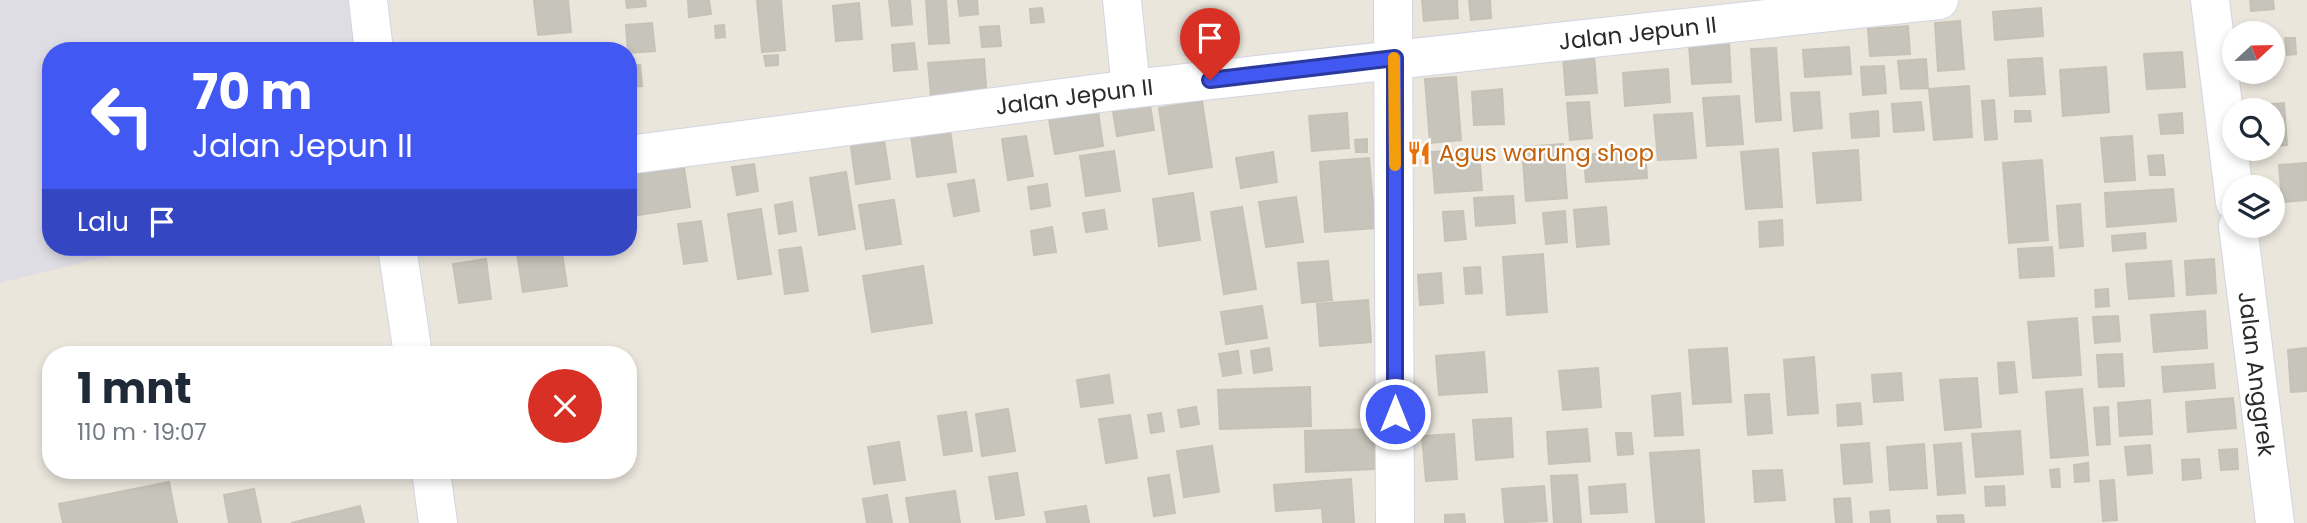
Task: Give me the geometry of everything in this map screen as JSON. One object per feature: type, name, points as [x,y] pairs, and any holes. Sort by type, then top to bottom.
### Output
[{"type":"street","points":[[368,0],[372,42]]},
{"type":"street","points":[[1122,0],[1131,89]]},
{"type":"street","points":[[1393,0],[1395,523]]},
{"type":"street","name":"Jalan Jepun II","points":[[637,154],[1131,89],[1939,0]]},
{"type":"street","points":[[2210,0],[2232,175]]},
{"type":"street","name":"Jalan Anggrek","points":[[2239,238],[2275,523]]},
{"type":"street","points":[[398,256],[412,346]]},
{"type":"street","points":[[432,479],[439,523]]},
{"type":"shaded area","points":[[0,0],[364,0],[371,42],[42,42],[42,256],[110,256],[0,283]]},
{"type":"building","points":[[534,0],[568,0],[571,32],[538,35]]},
{"type":"building","points":[[626,0],[645,0],[646,6],[627,8]]},
{"type":"building","points":[[688,0],[709,0],[711,14],[689,17]]},
{"type":"building","points":[[757,0],[781,0],[785,50],[762,52]]},
{"type":"building","points":[[889,0],[910,0],[912,24],[892,26]]},
{"type":"building","points":[[926,0],[946,0],[949,43],[929,44]]},
{"type":"building","points":[[958,0],[977,0],[978,14],[960,16]]},
{"type":"building","points":[[1422,0],[1457,0],[1458,18],[1424,21]]},
{"type":"building","points":[[1469,0],[1490,0],[1491,18],[1471,20]]},
{"type":"building","points":[[2250,0],[2273,0],[2274,9],[2251,11]]},
{"type":"building","points":[[859,3],[862,39],[836,41],[833,6]]},
{"type":"building","points":[[1042,8],[1044,22],[1031,23],[1030,9]]},
{"type":"building","points":[[2041,8],[2043,36],[1995,40],[1993,12]]},
{"type":"building","points":[[1960,21],[1964,69],[1938,71],[1935,23]]},
{"type":"building","points":[[652,23],[655,51],[637,52],[637,42],[627,42],[626,25]]},
{"type":"building","points":[[724,25],[725,37],[716,38],[715,26]]},
{"type":"building","points":[[999,26],[1001,46],[982,47],[980,27]]},
{"type":"building","points":[[1908,26],[1910,54],[1870,56],[1868,29]]},
{"type":"building","points":[[2286,38],[2295,38],[2296,54],[2287,55]]},
{"type":"building","points":[[1729,42],[1731,82],[1692,84],[1689,45]]},
{"type":"building","points":[[914,43],[917,69],[894,71],[892,45]]},
{"type":"building","points":[[1849,47],[1851,74],[1805,77],[1803,50]]},
{"type":"building","points":[[1776,48],[1781,120],[1756,122],[1751,49]]},
{"type":"building","points":[[2182,52],[2185,87],[2147,89],[2144,54]]},
{"type":"building","points":[[778,55],[778,65],[766,66],[764,56]]},
{"type":"building","points":[[1594,55],[1597,93],[1566,95],[1563,57]]},
{"type":"building","points":[[2042,58],[2045,94],[2010,96],[2008,60]]},
{"type":"building","points":[[984,59],[987,101],[932,106],[928,63]]},
{"type":"building","points":[[1926,59],[1928,88],[1901,89],[1898,61]]},
{"type":"building","points":[[637,65],[640,65],[642,86],[637,86]]},
{"type":"building","points":[[1884,66],[1886,93],[1863,95],[1861,67]]},
{"type":"building","points":[[2106,67],[2109,112],[2063,116],[2060,70]]},
{"type":"building","points":[[1668,69],[1670,102],[1625,106],[1623,73]]},
{"type":"building","points":[[1456,77],[1461,140],[1430,143],[1425,79]]},
{"type":"building","points":[[1969,86],[1972,137],[1934,140],[1929,89]]},
{"type":"building","points":[[1502,89],[1504,124],[1474,125],[1472,92]]},
{"type":"building","points":[[1819,92],[1822,128],[1794,131],[1791,93]]},
{"type":"building","points":[[1148,93],[1154,130],[1117,136],[1111,99]]},
{"type":"building","points":[[1739,96],[1743,144],[1707,146],[1703,98]]},
{"type":"building","points":[[1994,100],[1997,139],[1985,140],[1982,101]]},
{"type":"building","points":[[1202,101],[1212,167],[1169,174],[1159,108]]},
{"type":"building","points":[[1589,102],[1592,138],[1570,140],[1567,103]]},
{"type":"building","points":[[1921,102],[1924,130],[1894,132],[1892,104]]},
{"type":"building","points":[[1098,111],[1103,146],[1055,154],[1049,119]]},
{"type":"building","points":[[1878,111],[1879,136],[1852,138],[1850,114]]},
{"type":"building","points":[[2015,111],[2030,111],[2031,121],[2015,122]]},
{"type":"building","points":[[1347,113],[1349,148],[1312,151],[1309,116]]},
{"type":"building","points":[[1692,113],[1696,158],[1658,160],[1654,115]]},
{"type":"building","points":[[2182,113],[2183,133],[2161,134],[2159,115]]},
{"type":"building","points":[[950,130],[956,172],[917,177],[911,136]]},
{"type":"building","points":[[883,134],[890,179],[856,184],[850,139]]},
{"type":"building","points":[[1026,136],[1033,176],[1008,180],[1002,139]]},
{"type":"building","points":[[2132,136],[2135,180],[2105,182],[2101,138]]},
{"type":"building","points":[[1367,139],[1367,152],[1356,152],[1355,140]]},
{"type":"building","points":[[1563,144],[1567,198],[1526,201],[1522,147]]},
{"type":"building","points":[[1479,149],[1482,190],[1435,193],[1432,152]]},
{"type":"building","points":[[1778,149],[1782,207],[1746,209],[1741,152]]},
{"type":"building","points":[[1645,150],[1647,178],[1586,182],[1584,155]]},
{"type":"building","points":[[1858,150],[1861,200],[1817,203],[1813,153]]},
{"type":"building","points":[[1114,151],[1120,191],[1086,196],[1080,156]]},
{"type":"building","points":[[1273,152],[1277,182],[1241,188],[1236,158]]},
{"type":"building","points":[[2163,155],[2165,175],[2150,175],[2148,156]]},
{"type":"building","points":[[1369,158],[1375,228],[1325,232],[1320,162]]},
{"type":"building","points":[[2042,160],[2048,240],[2009,243],[2003,163]]},
{"type":"building","points":[[683,161],[690,207],[637,215],[637,169]]},
{"type":"building","points":[[2306,163],[2307,200],[2285,202],[2285,175],[2280,175],[2279,165]]},
{"type":"building","points":[[754,164],[758,191],[737,195],[732,167]]},
{"type":"building","points":[[846,172],[855,229],[819,235],[810,178]]},
{"type":"building","points":[[974,180],[979,211],[954,216],[948,184]]},
{"type":"building","points":[[1047,184],[1050,206],[1031,209],[1028,187]]},
{"type":"building","points":[[2173,189],[2176,221],[2107,227],[2105,193]]},
{"type":"building","points":[[1193,193],[1200,240],[1159,246],[1153,199]]},
{"type":"building","points":[[1513,196],[1515,223],[1476,226],[1474,198]]},
{"type":"building","points":[[1296,197],[1303,242],[1266,247],[1259,202]]},
{"type":"building","points":[[894,200],[901,244],[866,249],[859,205]]},
{"type":"building","points":[[792,202],[796,231],[779,234],[775,205]]},
{"type":"building","points":[[2080,204],[2083,246],[2060,248],[2057,206]]},
{"type":"building","points":[[1242,207],[1256,289],[1224,294],[1211,212]]},
{"type":"building","points":[[1606,207],[1609,244],[1577,247],[1574,210]]},
{"type":"building","points":[[761,209],[771,274],[738,279],[728,214]]},
{"type":"building","points":[[1104,210],[1107,229],[1086,232],[1083,213]]},
{"type":"building","points":[[1463,211],[1466,239],[1445,241],[1443,212]]},
{"type":"building","points":[[1565,211],[1567,242],[1546,244],[1543,213]]},
{"type":"building","points":[[1782,220],[1783,245],[1760,247],[1759,222]]},
{"type":"building","points":[[701,221],[707,261],[684,264],[678,224]]},
{"type":"building","points":[[1052,227],[1056,252],[1034,255],[1031,231]]},
{"type":"building","points":[[2145,233],[2146,248],[2113,251],[2112,236]]},
{"type":"building","points":[[801,247],[808,291],[785,294],[779,250]]},
{"type":"building","points":[[2052,247],[2054,276],[2020,278],[2018,249]]},
{"type":"building","points":[[1543,254],[1547,312],[1507,315],[1503,257]]},
{"type":"building","points":[[517,256],[562,256],[567,286],[523,292]]},
{"type":"building","points":[[486,259],[491,299],[459,303],[453,264]]},
{"type":"building","points":[[2214,259],[2216,293],[2187,295],[2185,261]]},
{"type":"building","points":[[1328,261],[1332,300],[1302,303],[1298,263]]},
{"type":"building","points":[[2171,261],[2174,296],[2129,299],[2126,264]]},
{"type":"building","points":[[923,266],[932,323],[872,332],[863,276]]},
{"type":"building","points":[[1480,267],[1482,293],[1466,294],[1464,268]]},
{"type":"building","points":[[1441,273],[1443,303],[1420,305],[1418,275]]},
{"type":"building","points":[[2108,289],[2109,306],[2096,307],[2095,290]]},
{"type":"building","points":[[1368,300],[1371,342],[1320,346],[1317,304]]},
{"type":"building","points":[[1262,306],[1267,338],[1226,344],[1221,312]]},
{"type":"building","points":[[2205,311],[2207,348],[2154,352],[2151,315]]},
{"type":"building","points":[[2118,316],[2120,341],[2095,343],[2093,317]]},
{"type":"building","points":[[2077,318],[2081,375],[2033,378],[2028,322]]},
{"type":"building","points":[[1269,348],[1272,370],[1254,373],[1251,351]]},
{"type":"building","points":[[1727,348],[1731,402],[1693,404],[1689,350]]},
{"type":"building","points":[[2307,348],[2307,391],[2291,392],[2288,350]]},
{"type":"building","points":[[1238,351],[1241,373],[1223,376],[1219,354]]},
{"type":"building","points":[[1484,352],[1487,392],[1439,395],[1436,356]]},
{"type":"building","points":[[2122,354],[2124,386],[2099,387],[2097,355]]},
{"type":"building","points":[[1814,357],[1818,413],[1788,415],[1784,360]]},
{"type":"building","points":[[2014,362],[2017,392],[2000,394],[1998,363]]},
{"type":"building","points":[[2213,364],[2215,388],[2164,392],[2162,367]]},
{"type":"building","points":[[1598,368],[1601,407],[1563,410],[1559,371]]},
{"type":"building","points":[[1901,373],[1903,400],[1874,402],[1872,375]]},
{"type":"building","points":[[1109,375],[1113,403],[1081,407],[1077,380]]},
{"type":"building","points":[[1977,378],[1981,427],[1945,430],[1940,380]]},
{"type":"building","points":[[1310,387],[1311,426],[1220,429],[1218,390]]},
{"type":"building","points":[[2082,389],[2088,455],[2051,458],[2046,392]]},
{"type":"building","points":[[1680,393],[1683,435],[1655,436],[1652,396]]},
{"type":"building","points":[[1769,394],[1772,433],[1748,435],[1745,395]]},
{"type":"building","points":[[2233,398],[2236,428],[2188,432],[2186,402]]},
{"type":"building","points":[[2150,400],[2152,434],[2120,436],[2118,403]]},
{"type":"building","points":[[1860,403],[1862,424],[1838,426],[1837,405]]},
{"type":"building","points":[[1196,407],[1199,424],[1181,427],[1178,410]]},
{"type":"building","points":[[2108,407],[2110,444],[2097,445],[2094,408]]},
{"type":"building","points":[[1008,409],[1015,451],[982,456],[976,414]]},
{"type":"building","points":[[966,412],[972,451],[944,455],[938,416]]},
{"type":"building","points":[[1161,413],[1164,431],[1151,433],[1148,415]]},
{"type":"building","points":[[1130,415],[1137,458],[1106,463],[1099,419]]},
{"type":"building","points":[[1511,418],[1513,457],[1476,460],[1473,420]]},
{"type":"building","points":[[1373,429],[1375,469],[1306,472],[1305,431]]},
{"type":"building","points":[[1587,429],[1590,461],[1549,464],[1547,432]]},
{"type":"building","points":[[2020,431],[2023,474],[1976,477],[1972,434]]},
{"type":"building","points":[[1616,433],[1631,433],[1633,454],[1618,455]]},
{"type":"building","points":[[1454,434],[1457,479],[1426,481],[1422,436]]},
{"type":"building","points":[[899,442],[905,480],[874,484],[868,447]]},
{"type":"building","points":[[1869,443],[1872,482],[1844,484],[1841,445]]},
{"type":"building","points":[[1961,443],[1965,493],[1938,495],[1934,445]]},
{"type":"building","points":[[1924,444],[1927,488],[1890,490],[1887,447]]},
{"type":"building","points":[[2150,445],[2152,473],[2128,475],[2125,447]]},
{"type":"building","points":[[1212,446],[1219,492],[1184,497],[1177,451]]},
{"type":"building","points":[[2237,449],[2238,469],[2221,470],[2219,450]]},
{"type":"building","points":[[1699,450],[1704,522],[1656,523],[1650,453]]},
{"type":"building","points":[[2199,459],[2201,478],[2183,480],[2182,460]]},
{"type":"building","points":[[2088,463],[2089,481],[2075,482],[2074,465]]},
{"type":"building","points":[[2059,469],[2060,487],[2052,487],[2050,470]]},
{"type":"building","points":[[1782,470],[1785,500],[1755,502],[1753,471]]},
{"type":"building","points":[[1017,473],[1024,515],[996,519],[989,477]]},
{"type":"building","points":[[1169,475],[1175,513],[1154,516],[1148,478]]},
{"type":"building","points":[[1577,475],[1581,523],[1554,523],[1551,476]]},
{"type":"building","points":[[1351,479],[1354,523],[1323,523],[1322,508],[1276,511],[1274,485]]},
{"type":"building","points":[[2114,480],[2117,520],[2103,521],[2100,481]]},
{"type":"building","points":[[169,482],[177,523],[63,523],[59,504]]},
{"type":"building","points":[[1625,484],[1627,512],[1591,514],[1589,487]]},
{"type":"building","points":[[1544,486],[1547,521],[1505,523],[1502,489]]},
{"type":"building","points":[[2004,486],[2005,505],[1986,506],[1985,487]]},
{"type":"building","points":[[254,489],[261,523],[229,523],[224,495]]},
{"type":"building","points":[[955,491],[960,523],[910,523],[906,498]]},
{"type":"building","points":[[887,495],[892,523],[867,523],[863,499]]},
{"type":"building","points":[[1850,498],[1852,523],[1836,523],[1834,499]]},
{"type":"building","points":[[360,506],[364,523],[291,523]]},
{"type":"building","points":[[1086,506],[1089,523],[1047,523],[1045,512]]},
{"type":"building","points":[[1889,510],[1890,523],[1871,523],[1870,512]]},
{"type":"building","points":[[1464,514],[1465,523],[1445,523],[1445,515]]},
{"type":"building","points":[[1963,515],[1964,523],[1938,523],[1937,516]]},
{"type":"slow traffic","points":[[1394,58],[1395,165]]},
{"type":"place","name":"Agus warung shop","points":[[1419,153]]},
{"type":"route","points":[[1210,80],[1395,58],[1395,414]]}]
